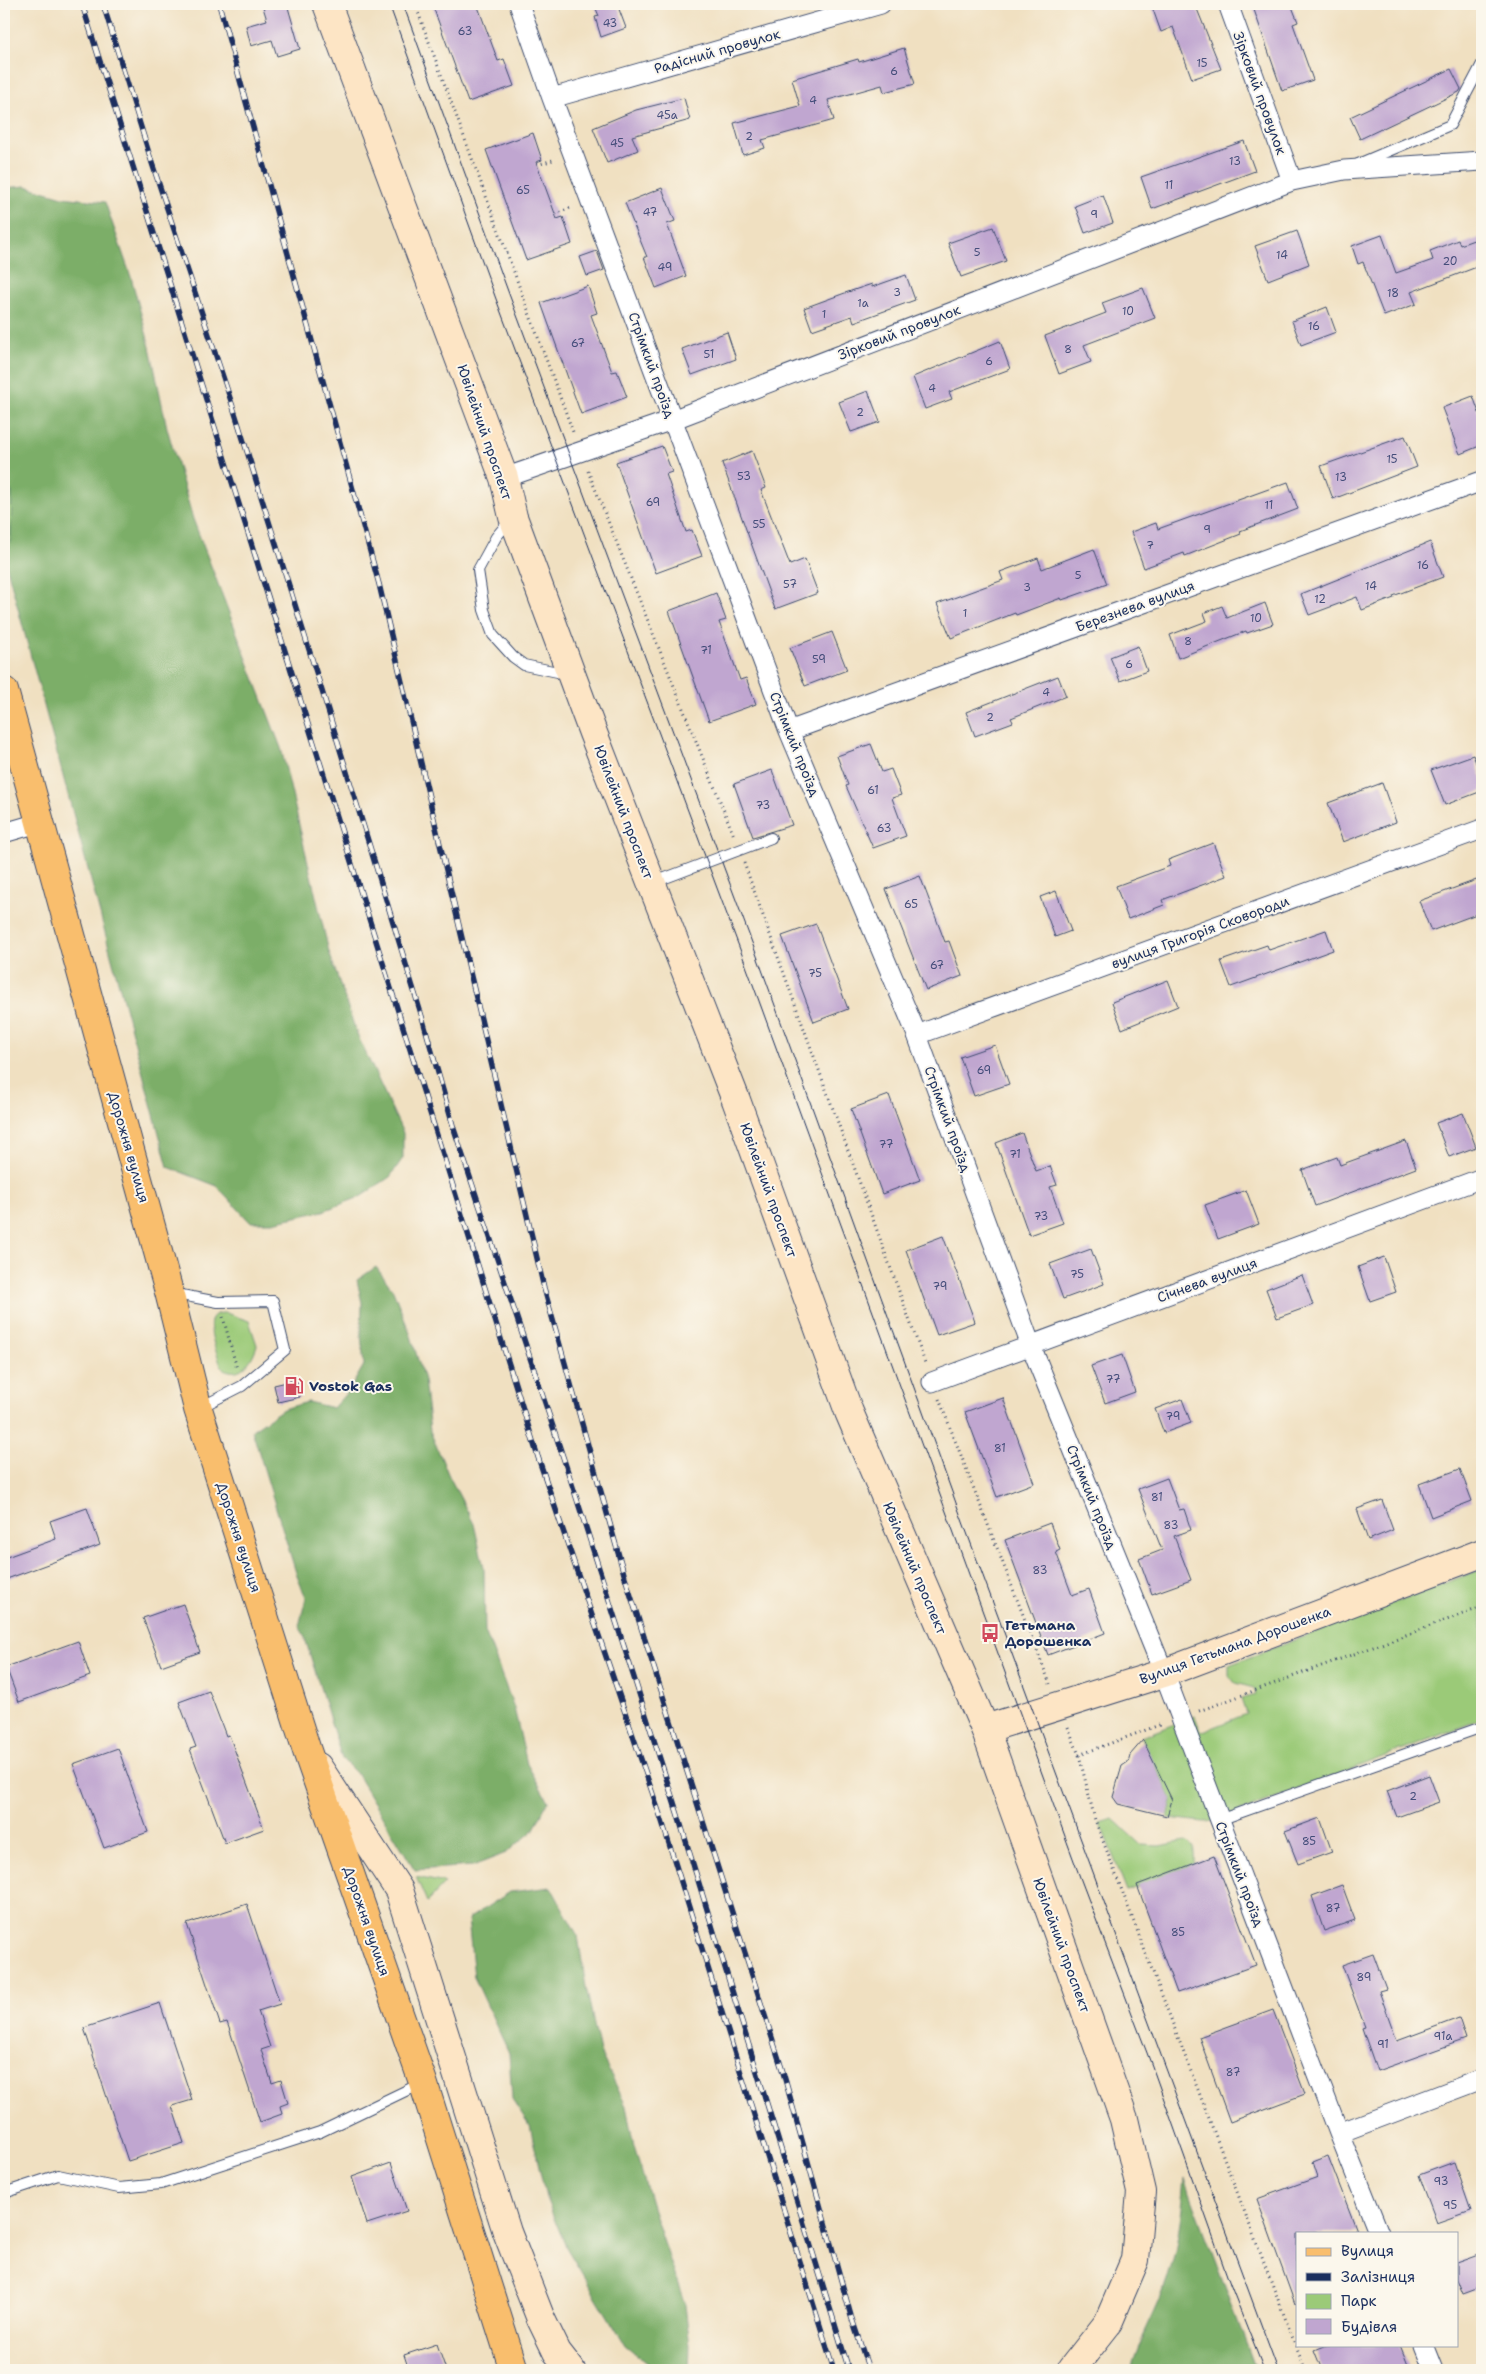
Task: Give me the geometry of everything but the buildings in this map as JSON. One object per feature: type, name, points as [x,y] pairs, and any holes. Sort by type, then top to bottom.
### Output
[{"type":"main road","name":"Ювілейний проспект","points":[[327,4],[504,478],[513,517],[736,1100],[848,1412],[985,1729],[1124,2118],[1141,2192],[1135,2260],[1108,2323],[1071,2370]]},
{"type":"main road","name":"Дорожня вулиця","points":[[4,691],[38,823],[169,1292],[198,1409],[307,1751],[423,2082],[514,2370]]},
{"type":"main road","name":"Вулиця Гетьмана Дорошенка","points":[[985,1729],[1164,1672],[1482,1553]]},
{"type":"main road","points":[[307,1751],[399,1890],[507,2232],[541,2319],[557,2352],[570,2370]]},
{"type":"street","name":"Стрімкий проїзд","points":[[520,4],[552,98],[789,731],[917,1035],[1031,1346],[1164,1672],[1219,1820],[1379,2232]]},
{"type":"street","name":"Радісний провулок","points":[[552,98],[881,4]]},
{"type":"street","name":"Зірковий провулок","points":[[1228,4],[1292,181]]},
{"type":"street","name":"Зірковий провулок","points":[[504,478],[672,420],[1292,181],[1344,170],[1482,161]]},
{"type":"street","name":"Березнева вулиця","points":[[789,731],[1482,481]]},
{"type":"street","points":[[4,833],[38,823]]},
{"type":"street","name":"вулиця Григорія Сковороди","points":[[917,1035],[1482,830]]},
{"type":"street","name":"Січнева вулиця","points":[[932,1382],[1482,1178]]},
{"type":"street","points":[[1339,2133],[1482,2079]]},
{"type":"street","points":[[1424,2346],[1434,2370]]},
{"type":"lane","points":[[1344,170],[1450,125],[1482,64]]},
{"type":"lane","points":[[513,517],[496,537],[478,570],[484,610],[493,635],[512,657],[524,665],[572,675]]},
{"type":"lane","points":[[652,884],[771,838]]},
{"type":"lane","points":[[169,1292],[218,1302],[273,1301],[285,1350],[242,1386],[198,1409]]},
{"type":"lane","points":[[1219,1820],[1482,1727]]},
{"type":"lane","points":[[4,2193],[58,2175],[119,2188],[161,2184],[320,2132],[423,2082]]},
{"type":"path","points":[[415,4],[581,452],[739,850],[932,1382]]},
{"type":"path","points":[[218,1302],[242,1386]]},
{"type":"path","points":[[1079,1755],[1095,1820],[1305,2370]]},
{"type":"green space","points":[[26,186],[63,197],[105,202],[131,277],[150,347],[167,428],[193,519],[281,748],[329,952],[357,1034],[403,1133],[403,1158],[390,1177],[360,1197],[323,1211],[273,1222],[250,1222],[217,1186],[168,1167],[6,564],[11,537],[12,492],[4,483],[4,188]]},
{"type":"green space","points":[[4,483],[12,492],[11,537],[6,564],[4,555]]},
{"type":"green space","points":[[376,1267],[393,1290],[411,1336],[424,1380],[430,1431],[449,1476],[474,1524],[484,1568],[485,1631],[514,1708],[527,1764],[548,1801],[533,1831],[506,1853],[473,1866],[415,1870],[356,1773],[342,1759],[304,1635],[299,1626],[306,1598],[297,1576],[252,1430],[283,1409],[308,1402],[333,1408],[350,1389],[364,1365],[361,1335],[362,1303],[357,1280]]},
{"type":"green space","points":[[226,1313],[249,1321],[257,1345],[245,1367],[235,1371],[222,1368],[211,1329],[213,1316]]},
{"type":"green space","points":[[1482,1569],[1482,1719],[1215,1821],[1204,1822],[1168,1818],[1172,1800],[1141,1737],[1195,1716],[1201,1732],[1246,1714],[1241,1699],[1256,1695],[1254,1688],[1235,1683],[1229,1675],[1229,1665]]},
{"type":"green space","points":[[1113,1819],[1141,1845],[1160,1846],[1186,1841],[1193,1848],[1194,1864],[1127,1891],[1100,1823]]},
{"type":"green space","points":[[416,1877],[445,1883],[427,1902]]},
{"type":"green space","points":[[551,1887],[578,1936],[586,1987],[600,2052],[626,2106],[634,2146],[652,2207],[685,2305],[690,2346],[689,2370],[656,2370],[625,2345],[566,2247],[546,2198],[530,2126],[512,2099],[509,2053],[474,1977],[468,1919],[510,1892]]},
{"type":"green space","points":[[1185,2179],[1256,2370],[1131,2370],[1163,2292],[1172,2264],[1180,2222]]},
{"type":"tram line","points":[[389,4],[496,299],[744,960],[1081,1880],[1152,2066],[1230,2284],[1264,2370]]},
{"type":"tram line","points":[[403,4],[509,294],[757,956],[960,1514],[1278,2370]]},
{"type":"railway","points":[[82,4],[538,1457],[661,1818],[834,2370]]},
{"type":"railway","points":[[103,4],[152,163],[235,413],[327,707],[423,1020],[454,1129],[572,1484],[677,1812],[849,2370]]},
{"type":"railway","points":[[219,4],[379,584],[544,1288],[624,1574],[783,2072],[851,2316],[869,2370]]},
{"type":"place","name":"Vostok Gas","points":[[294,1386]]},
{"type":"place","name":"Гетьмана Дорошенка","points":[[990,1633]]}]
